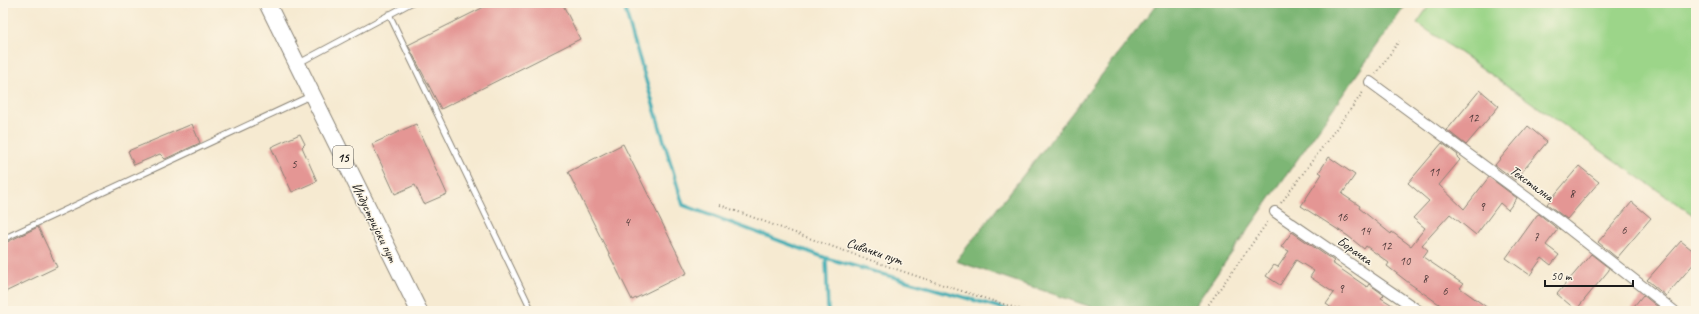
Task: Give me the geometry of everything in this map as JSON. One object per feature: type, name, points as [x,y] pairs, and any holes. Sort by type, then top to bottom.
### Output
[{"type":"main road","name":"Индустријски пут","points":[[267,3],[419,311]]},
{"type":"street","name":"Текстилна","points":[[1370,82],[1559,221],[1674,311]]},
{"type":"street","name":"Борачка","points":[[1275,212],[1419,311]]},
{"type":"lane","points":[[297,64],[411,3]]},
{"type":"lane","points":[[389,14],[532,311]]},
{"type":"lane","points":[[3,239],[312,95]]},
{"type":"path","points":[[1204,311],[1399,41]]},
{"type":"path","name":"Сивачки пут","points":[[720,205],[839,249],[982,298],[1026,311]]},
{"type":"green space","points":[[1158,3],[1407,3],[1191,311],[1103,311],[956,261]]},
{"type":"green space","points":[[1431,3],[1696,3],[1696,217],[1417,23]]},
{"type":"building","points":[[492,3],[562,3],[580,39],[441,109],[408,45]]},
{"type":"building","points":[[1480,90],[1499,106],[1466,145],[1447,130]]},
{"type":"building","points":[[192,124],[200,143],[165,159],[160,154],[134,165],[128,151]]},
{"type":"building","points":[[416,124],[447,194],[424,204],[415,185],[395,194],[372,144]]},
{"type":"building","points":[[1528,126],[1547,142],[1515,180],[1495,165]]},
{"type":"building","points":[[300,134],[305,144],[302,147],[317,181],[292,192],[271,147]]},
{"type":"building","points":[[1442,143],[1458,155],[1457,157],[1460,160],[1439,185],[1464,209],[1489,177],[1517,198],[1508,210],[1500,203],[1476,235],[1450,214],[1422,245],[1428,250],[1423,257],[1463,284],[1460,288],[1492,311],[1449,311],[1387,266],[1389,263],[1366,246],[1364,249],[1348,236],[1301,206],[1322,174],[1319,172],[1329,157],[1355,175],[1342,194],[1360,206],[1359,208],[1391,234],[1392,232],[1411,246],[1425,228],[1413,218],[1429,201],[1408,183]]},
{"type":"building","points":[[623,144],[687,273],[632,300],[568,172]]},
{"type":"building","points":[[1579,166],[1599,182],[1567,219],[1547,204]]},
{"type":"building","points":[[1632,202],[1651,218],[1617,258],[1598,242]]},
{"type":"building","points":[[1539,214],[1558,229],[1546,245],[1559,255],[1551,265],[1542,258],[1530,275],[1506,258]]},
{"type":"building","points":[[38,227],[57,267],[3,293],[3,244]]},
{"type":"building","points":[[1292,232],[1334,261],[1332,263],[1367,287],[1369,284],[1384,295],[1381,298],[1402,311],[1336,311],[1326,304],[1334,293],[1310,277],[1314,271],[1296,260],[1280,285],[1266,276],[1274,265],[1278,267],[1289,251],[1281,247]]},
{"type":"building","points":[[1681,241],[1696,253],[1696,261],[1666,296],[1647,280]]},
{"type":"building","points":[[1591,254],[1609,268],[1609,270],[1576,310],[1557,294]]},
{"type":"building","points":[[1643,295],[1663,311],[1630,311]]},
{"type":"waterway","points":[[623,3],[683,205],[826,258],[1012,311]]},
{"type":"waterway","points":[[826,258],[828,311]]}]
